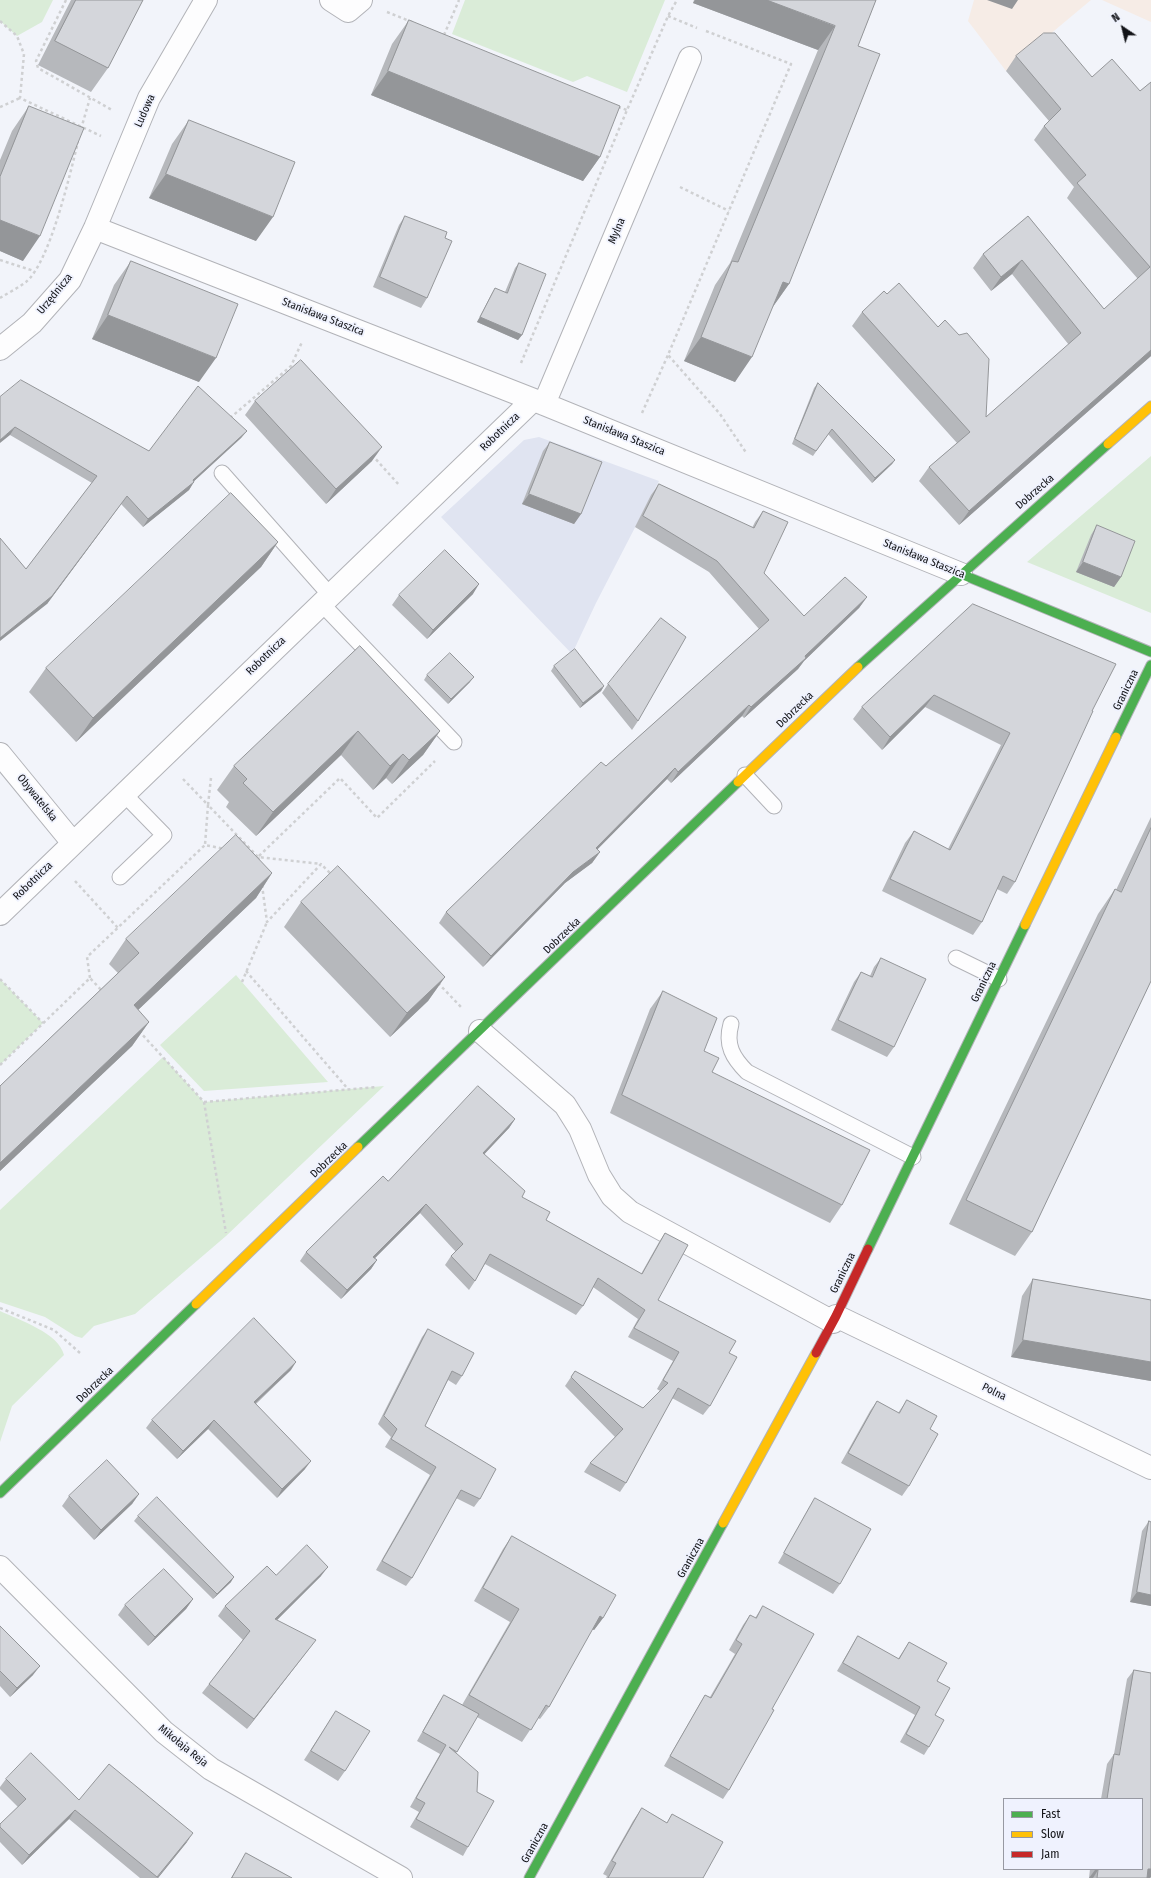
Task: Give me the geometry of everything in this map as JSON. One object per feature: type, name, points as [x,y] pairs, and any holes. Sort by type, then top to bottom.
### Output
[{"type":"street","name":"Ludowa","points":[[95,228],[149,98],[206,0]]},
{"type":"street","points":[[331,0],[348,11],[361,0]]},
{"type":"street","name":"Mylna","points":[[539,402],[690,58]]},
{"type":"street","name":"Stanisława Staszica","points":[[95,228],[539,402],[1151,652]]},
{"type":"street","name":"Urzędnicza","points":[[0,349],[32,323],[70,280],[95,228]]},
{"type":"street","name":"Robotnicza","points":[[0,914],[325,599],[539,402]]},
{"type":"street","name":"Dobrzecka","points":[[0,1493],[876,650],[1151,406]]},
{"type":"street","name":"Graniczna","points":[[529,1878],[835,1319],[1151,665]]},
{"type":"street","name":"Obywatelska","points":[[0,754],[73,843]]},
{"type":"street","name":"Polna","points":[[480,1031],[565,1106],[580,1129],[599,1174],[612,1196],[630,1212],[835,1319],[1151,1468]]},
{"type":"street","name":"Mikołaja Reja","points":[[0,1567],[164,1732],[211,1769],[401,1878]]},
{"type":"lane","points":[[222,473],[325,599],[454,742]]},
{"type":"lane","points":[[745,775],[774,806]]},
{"type":"lane","points":[[120,877],[164,835],[124,794]]},
{"type":"lane","points":[[956,958],[998,979]]},
{"type":"lane","points":[[730,1024],[728,1036],[735,1060],[747,1072],[913,1157]]},
{"type":"path","points":[[66,0],[36,61],[36,65],[38,68],[90,98],[139,124]]},
{"type":"path","points":[[361,0],[416,24]]},
{"type":"path","points":[[444,36],[459,0]]},
{"type":"path","points":[[519,367],[627,110],[668,16],[677,0]]},
{"type":"path","points":[[640,416],[668,355],[791,64],[668,16]]},
{"type":"path","points":[[0,21],[17,36],[24,54],[20,98]]},
{"type":"path","points":[[437,33],[451,38]]},
{"type":"path","points":[[0,107],[20,98],[128,149]]},
{"type":"path","points":[[0,298],[27,281],[42,258],[62,202],[90,98]]},
{"type":"path","points":[[612,104],[627,110]]},
{"type":"path","points":[[680,187],[729,212]]},
{"type":"path","points":[[0,260],[34,271],[70,280]]},
{"type":"path","points":[[228,419],[291,366],[304,337]]},
{"type":"path","points":[[668,355],[720,414],[748,456]]},
{"type":"path","points":[[291,366],[295,370]]},
{"type":"path","points":[[367,449],[400,486]]},
{"type":"path","points":[[258,857],[340,778],[377,818],[454,742]]},
{"type":"path","points":[[182,778],[258,857],[259,864]]},
{"type":"path","points":[[105,995],[90,978],[88,957],[205,845],[211,778]]},
{"type":"path","points":[[205,845],[228,850]]},
{"type":"path","points":[[250,855],[321,864],[332,876]]},
{"type":"path","points":[[242,982],[267,922],[321,864]]},
{"type":"path","points":[[71,877],[118,928]]},
{"type":"path","points":[[261,878],[267,922]]},
{"type":"path","points":[[246,972],[348,1090]]},
{"type":"path","points":[[0,1065],[90,978]]},
{"type":"path","points":[[0,979],[43,1023]]},
{"type":"path","points":[[436,982],[464,1010]]},
{"type":"path","points":[[137,1029],[204,1102],[226,1236]]},
{"type":"path","points":[[204,1102],[384,1086]]},
{"type":"path","points":[[0,1308],[54,1330],[80,1353]]},
{"type":"shaded area","points":[[974,0],[1091,0],[1006,71],[968,21]]},
{"type":"shaded area","points":[[1102,0],[1151,0],[1151,22]]},
{"type":"shaded area","points":[[539,437],[659,481],[596,603],[572,654],[441,517],[524,440]]},
{"type":"green space","points":[[0,0],[53,0],[42,22],[17,36],[0,21]]},
{"type":"green space","points":[[465,0],[665,0],[627,92],[587,76],[573,82],[452,34]]},
{"type":"green space","points":[[1151,456],[1151,613],[1027,562]]},
{"type":"green space","points":[[236,975],[328,1082],[204,1091],[160,1045]]},
{"type":"green space","points":[[0,979],[43,1023],[0,1065]]},
{"type":"green space","points":[[163,1057],[204,1102],[384,1086],[226,1236],[135,1314],[94,1326],[82,1338],[75,1336],[45,1317],[0,1302],[0,1210]]},
{"type":"green space","points":[[0,1311],[47,1334],[61,1347],[64,1355],[12,1406],[0,1442]]},
{"type":"building","points":[[76,0],[143,0],[108,68],[55,41]]},
{"type":"building","points":[[767,0],[876,0],[858,46],[880,54],[789,284],[783,282],[752,357],[701,337],[732,261],[738,262],[835,26]]},
{"type":"building","points":[[409,20],[620,106],[600,157],[388,71]]},
{"type":"building","points":[[1044,33],[1055,33],[1092,77],[1112,59],[1140,91],[1151,82],[1151,350],[969,511],[929,467],[970,432],[862,312],[884,291],[887,294],[899,283],[938,327],[945,320],[959,335],[967,333],[989,359],[986,417],[1081,333],[1022,260],[1001,277],[983,254],[1028,216],[1104,309],[1150,267],[1077,183],[1086,175],[1044,126],[1061,109],[1016,56]]},
{"type":"building","points":[[29,106],[84,128],[40,236],[0,220],[0,177]]},
{"type":"building","points":[[189,120],[295,162],[273,217],[166,174]]},
{"type":"building","points":[[405,216],[447,232],[445,238],[452,241],[427,298],[380,277]]},
{"type":"building","points":[[131,261],[238,304],[216,358],[108,315]]},
{"type":"building","points":[[519,263],[546,274],[522,335],[480,317],[495,288],[507,293]]},
{"type":"building","points":[[301,360],[382,447],[336,489],[255,401]]},
{"type":"building","points":[[21,380],[149,451],[198,386],[247,431],[193,480],[194,482],[148,519],[127,496],[52,596],[0,638],[0,538],[26,569],[97,476],[15,427],[0,440],[0,397]]},
{"type":"building","points":[[818,383],[895,460],[875,478],[832,429],[816,451],[795,439]]},
{"type":"building","points":[[550,442],[602,462],[581,514],[529,494]]},
{"type":"building","points":[[659,484],[754,528],[763,511],[788,522],[764,573],[804,616],[845,577],[867,597],[805,656],[806,658],[751,707],[749,705],[678,772],[675,768],[596,848],[600,852],[573,872],[491,956],[446,912],[601,762],[606,766],[769,620],[717,561],[643,516]]},
{"type":"building","points":[[231,493],[278,542],[93,718],[46,668]]},
{"type":"building","points":[[1097,525],[1135,541],[1121,577],[1083,562]]},
{"type":"building","points":[[445,550],[479,584],[433,630],[399,595]]},
{"type":"building","points":[[973,604],[1116,664],[1092,711],[1015,882],[1003,876],[982,922],[890,879],[914,831],[950,850],[1010,733],[934,695],[890,737],[862,707]]},
{"type":"building","points":[[661,618],[686,637],[638,721],[608,684]]},
{"type":"building","points":[[360,646],[440,731],[409,760],[403,754],[390,766],[358,731],[273,812],[243,783],[247,779],[234,766]]},
{"type":"building","points":[[575,649],[604,686],[583,703],[554,666]]},
{"type":"building","points":[[450,653],[474,677],[451,699],[427,675]]},
{"type":"building","points":[[1151,828],[1151,981],[1032,1232],[966,1200],[1115,889],[1121,892]]},
{"type":"building","points":[[236,835],[272,873],[134,1005],[149,1022],[0,1163],[0,1086],[139,953],[126,939]]},
{"type":"building","points":[[338,866],[445,977],[407,1013],[301,902]]},
{"type":"building","points":[[881,958],[926,979],[894,1047],[838,1020],[861,972],[872,977]]},
{"type":"building","points":[[663,991],[717,1018],[704,1051],[719,1058],[712,1072],[870,1150],[842,1205],[622,1095]]},
{"type":"building","points":[[478,1086],[515,1119],[483,1153],[525,1191],[522,1197],[550,1212],[546,1220],[642,1274],[665,1233],[688,1245],[658,1300],[736,1341],[729,1353],[737,1357],[710,1406],[678,1388],[626,1483],[590,1463],[623,1429],[571,1377],[575,1371],[643,1408],[668,1383],[663,1380],[679,1352],[634,1328],[645,1310],[598,1278],[583,1306],[490,1254],[475,1281],[451,1256],[463,1244],[426,1204],[373,1257],[377,1260],[347,1290],[306,1252],[383,1176],[388,1181]]},
{"type":"building","points":[[1033,1279],[1151,1300],[1151,1362],[1023,1340]]},
{"type":"building","points":[[254,1318],[296,1362],[254,1402],[311,1461],[282,1489],[214,1420],[183,1451],[152,1420]]},
{"type":"building","points":[[428,1329],[474,1353],[462,1376],[452,1371],[425,1426],[496,1469],[480,1499],[461,1490],[412,1578],[382,1561],[436,1467],[391,1439],[397,1429],[384,1416]]},
{"type":"building","points":[[907,1400],[937,1416],[930,1429],[938,1434],[909,1486],[848,1453],[877,1401],[899,1413]]},
{"type":"building","points":[[107,1460],[139,1494],[101,1530],[69,1496]]},
{"type":"building","points":[[157,1497],[234,1577],[217,1594],[138,1516]]},
{"type":"building","points":[[815,1498],[871,1529],[840,1584],[784,1553]]},
{"type":"building","points":[[1149,1521],[1151,1522],[1151,1595],[1137,1592]]},
{"type":"building","points":[[512,1536],[616,1595],[603,1618],[600,1616],[549,1707],[546,1705],[531,1730],[469,1695],[519,1609],[483,1588]]},
{"type":"building","points":[[307,1545],[328,1567],[275,1619],[316,1640],[254,1719],[209,1684],[250,1631],[225,1606],[267,1566],[276,1575]]},
{"type":"building","points":[[164,1569],[193,1599],[155,1637],[125,1605]]},
{"type":"building","points":[[763,1606],[814,1634],[772,1709],[774,1710],[729,1790],[670,1756],[705,1695],[711,1698],[742,1644],[736,1640],[750,1615],[756,1618]]},
{"type":"building","points":[[0,1626],[40,1666],[17,1688],[0,1671]]},
{"type":"building","points":[[858,1636],[899,1659],[909,1642],[947,1663],[937,1681],[950,1688],[935,1715],[944,1720],[929,1747],[906,1734],[920,1707],[843,1663]]},
{"type":"building","points":[[1134,1670],[1151,1673],[1151,1869],[1148,1869],[1147,1878],[1097,1878],[1098,1870],[1143,1870],[1143,1798],[1107,1798],[1114,1754],[1119,1755]]},
{"type":"building","points":[[444,1695],[479,1714],[457,1752],[449,1747],[478,1772],[477,1792],[494,1801],[468,1847],[416,1819],[425,1803],[416,1798],[446,1745],[423,1732]]},
{"type":"building","points":[[336,1711],[370,1731],[345,1771],[311,1751]]},
{"type":"building","points":[[31,1753],[79,1800],[109,1764],[193,1833],[157,1877],[75,1810],[29,1855],[0,1827],[0,1824],[26,1799],[6,1779]]},
{"type":"building","points":[[642,1808],[667,1823],[672,1814],[723,1842],[703,1878],[608,1878],[616,1863],[612,1861]]},
{"type":"building","points":[[246,1853],[292,1878],[232,1878]]},
{"type":"traffic: fast","points":[[858,667],[1108,444]]},
{"type":"traffic: fast","points":[[961,574],[1151,652]]},
{"type":"traffic: fast","points":[[1116,737],[1151,665]]},
{"type":"traffic: fast","points":[[358,1147],[738,782]]},
{"type":"traffic: fast","points":[[868,1249],[1025,925]]},
{"type":"traffic: fast","points":[[0,1493],[196,1304]]},
{"type":"traffic: fast","points":[[529,1878],[723,1523]]},
{"type":"traffic: slow","points":[[1108,444],[1151,406]]},
{"type":"traffic: slow","points":[[738,782],[858,667]]},
{"type":"traffic: slow","points":[[1025,925],[1116,737]]},
{"type":"traffic: slow","points":[[196,1304],[358,1147]]},
{"type":"traffic: slow","points":[[723,1523],[816,1353]]},
{"type":"traffic: jam","points":[[816,1353],[836,1316],[868,1249]]}]
